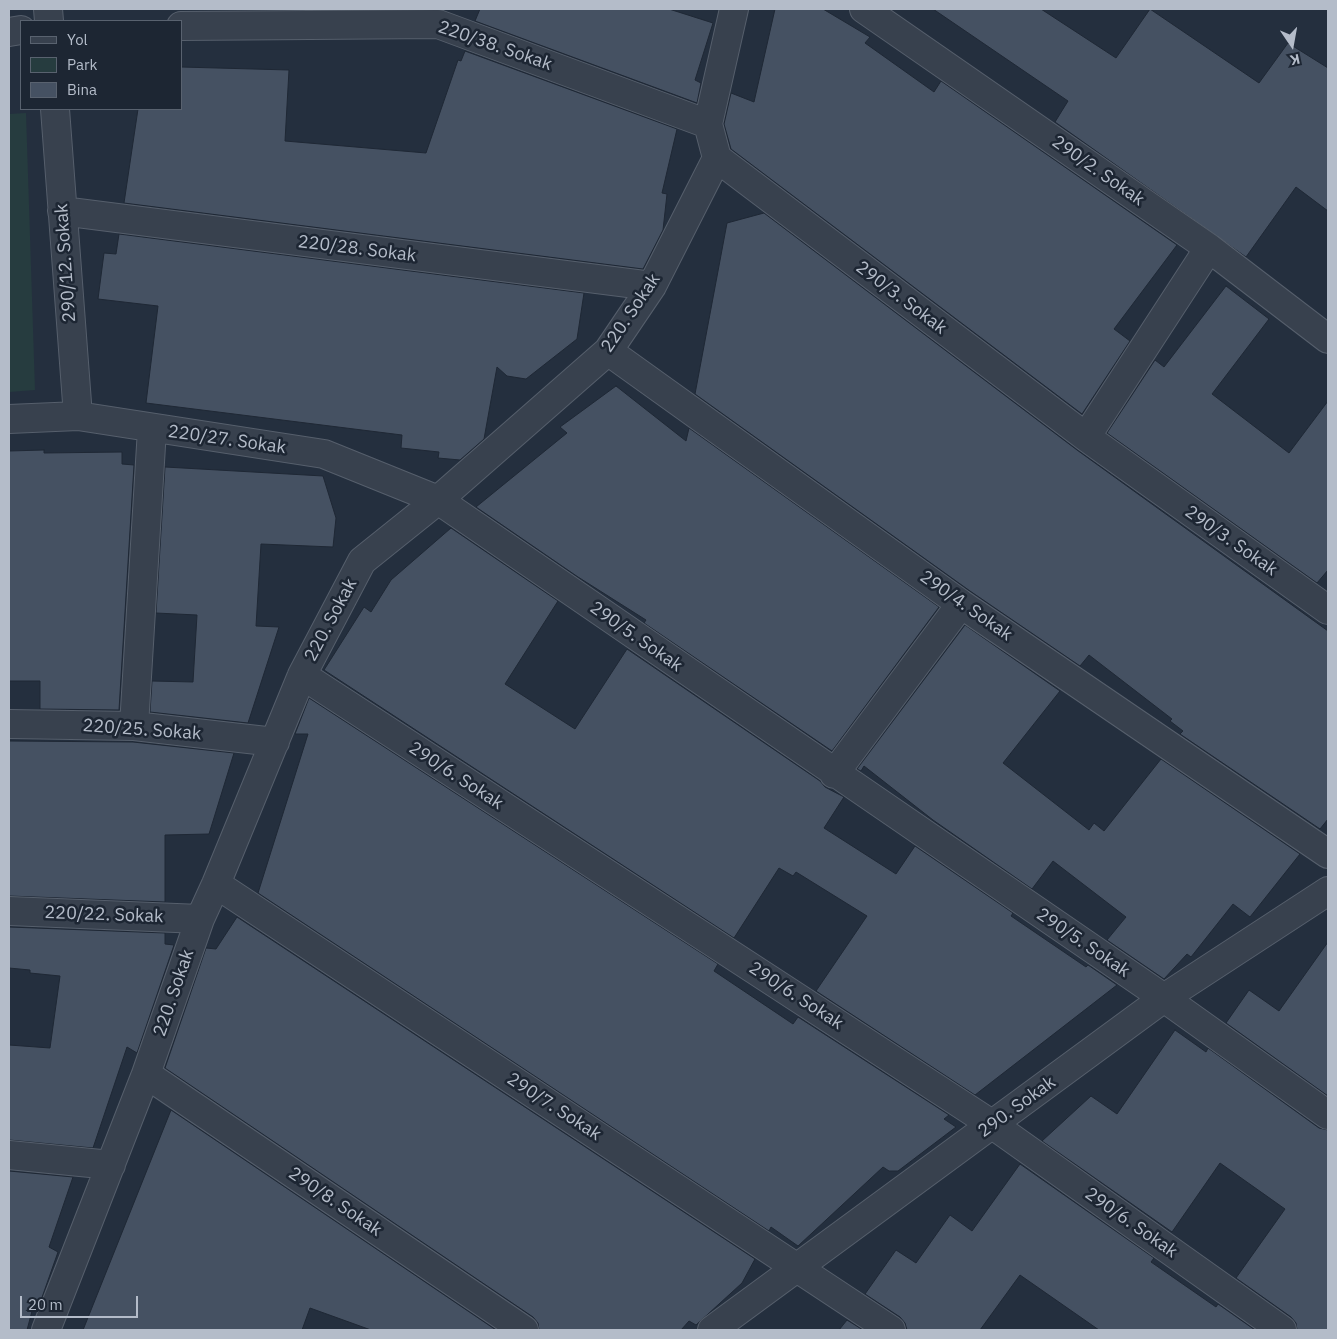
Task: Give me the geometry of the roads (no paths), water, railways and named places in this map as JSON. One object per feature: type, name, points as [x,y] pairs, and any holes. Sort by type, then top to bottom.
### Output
[{"type":"street","points":[[717,158],[708,124],[734,9]]},
{"type":"street","name":"290/2. Sokak","points":[[864,9],[1209,248],[1328,338]]},
{"type":"street","name":"220/38. Sokak","points":[[182,26],[441,16],[708,124]]},
{"type":"street","name":"290/12. Sokak","points":[[56,110],[78,416]]},
{"type":"street","name":"220. Sokak","points":[[46,1330],[146,1074],[200,919],[302,675],[362,561],[438,500],[608,351],[652,286],[717,158]]},
{"type":"street","name":"290/3. Sokak","points":[[717,158],[1086,437],[1328,610]]},
{"type":"street","name":"220/28. Sokak","points":[[62,212],[652,286]]},
{"type":"street","points":[[1086,437],[1209,248]]},
{"type":"street","name":"290/4. Sokak","points":[[608,351],[961,604],[1328,854]]},
{"type":"street","name":"220/27. Sokak","points":[[9,419],[78,416],[152,429],[324,454],[438,500]]},
{"type":"street","points":[[134,726],[152,429]]},
{"type":"street","name":"290/5. Sokak","points":[[438,500],[834,774],[1164,998],[1328,1115]]},
{"type":"street","points":[[834,774],[961,604]]},
{"type":"street","name":"290/6. Sokak","points":[[302,675],[993,1124],[1282,1330]]},
{"type":"street","name":"220/25. Sokak","points":[[9,724],[134,726],[275,742]]},
{"type":"street","name":"290/7. Sokak","points":[[216,884],[890,1330]]},
{"type":"street","name":"290. Sokak","points":[[712,1330],[799,1268],[1164,998],[1328,891]]},
{"type":"street","name":"220/22. Sokak","points":[[9,911],[200,919]]},
{"type":"street","name":"290/8. Sokak","points":[[146,1074],[524,1330]]},
{"type":"street","points":[[9,1155],[110,1165]]}]
